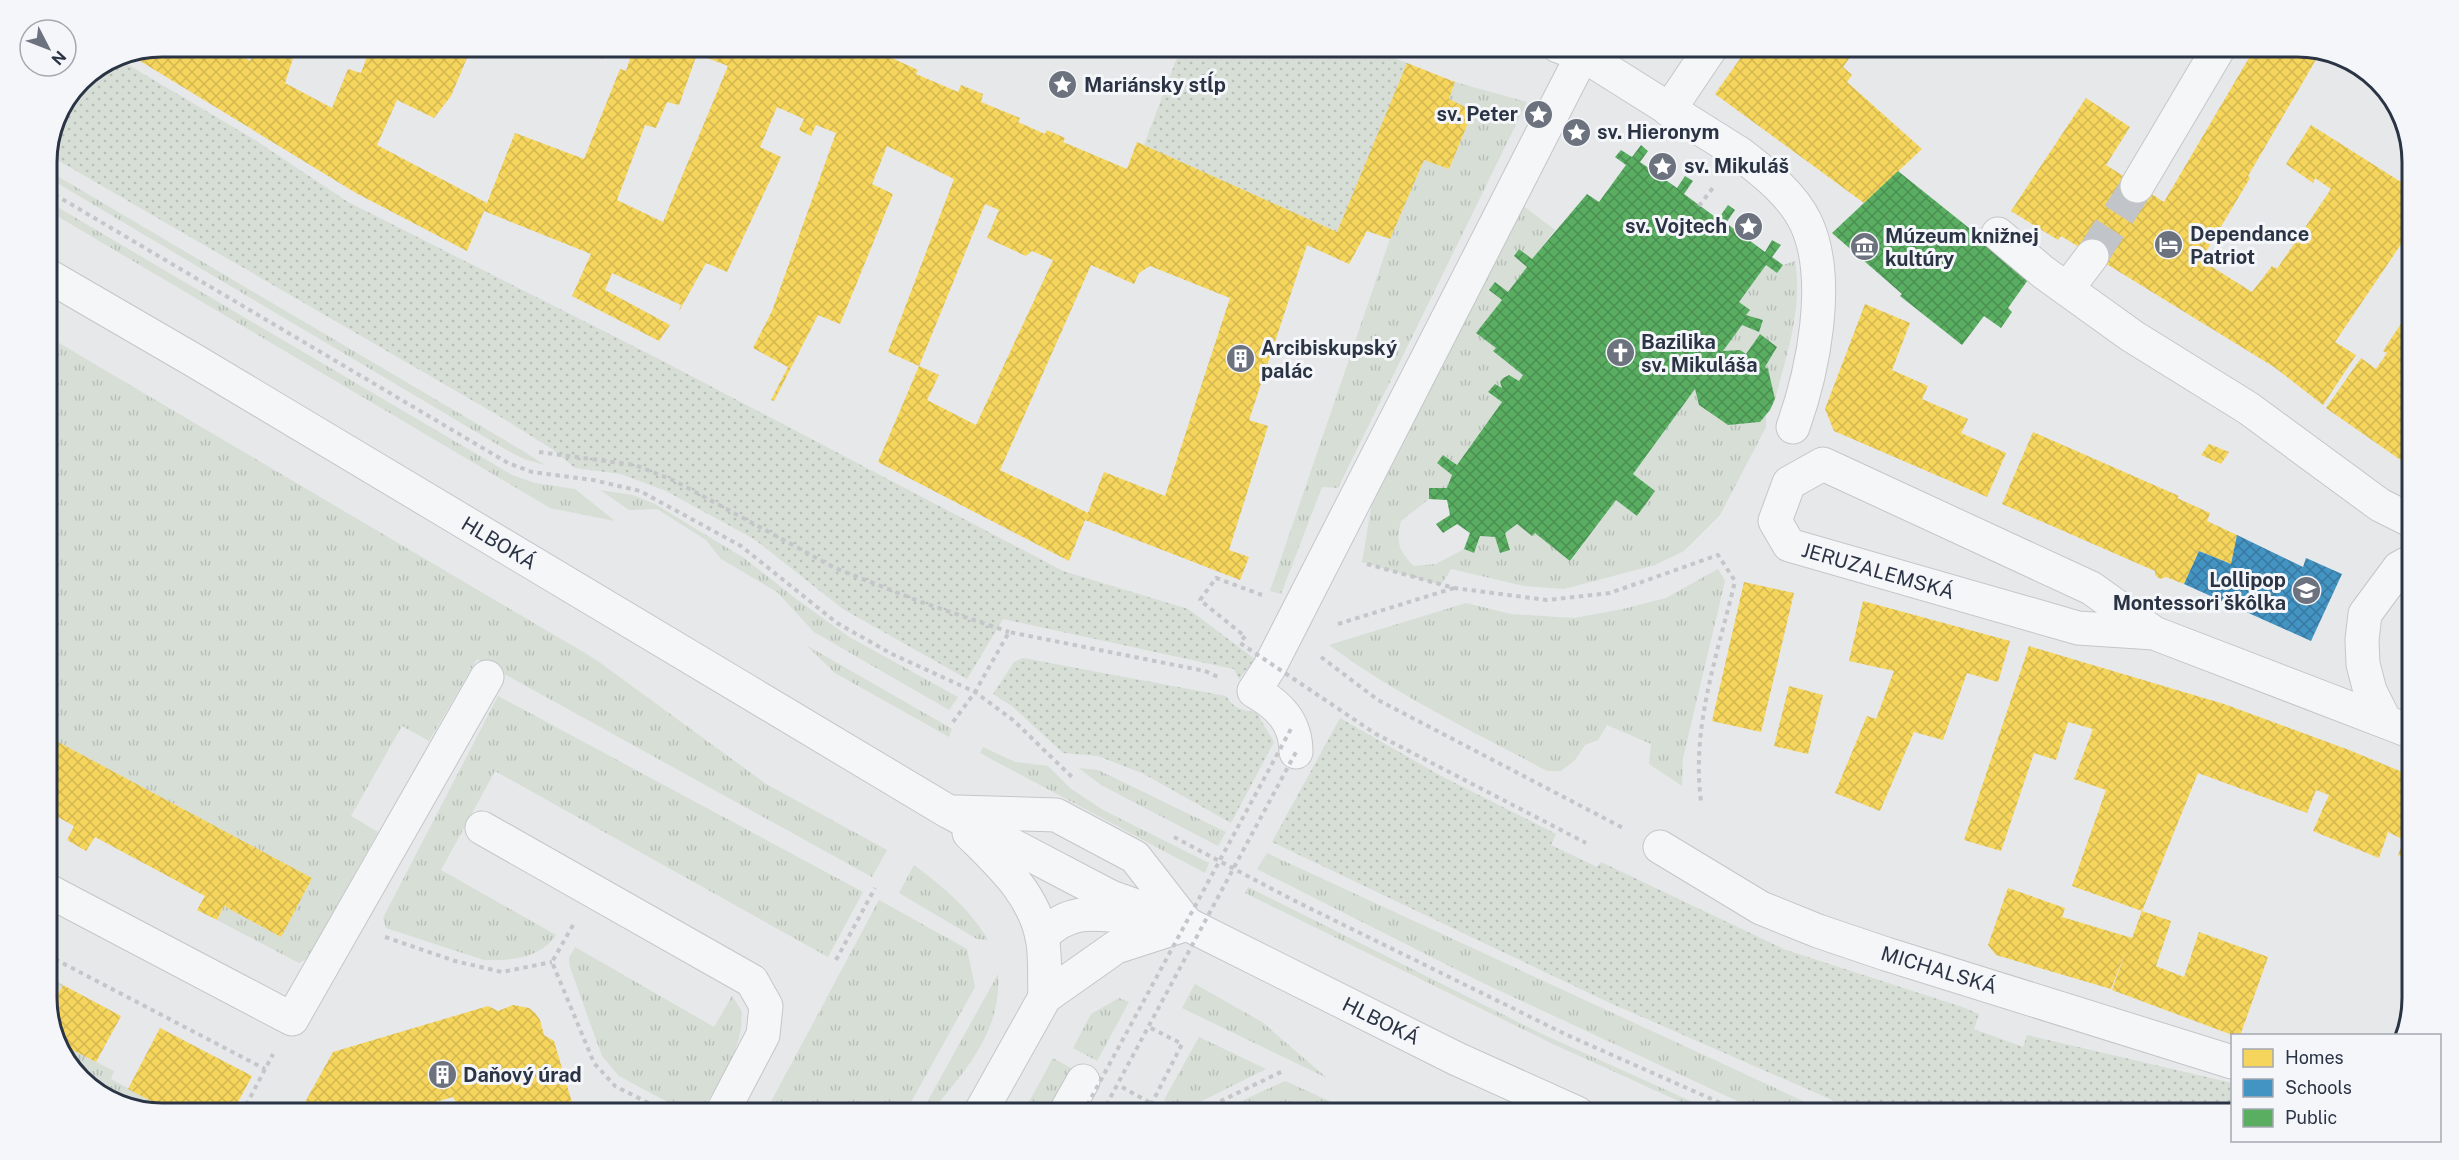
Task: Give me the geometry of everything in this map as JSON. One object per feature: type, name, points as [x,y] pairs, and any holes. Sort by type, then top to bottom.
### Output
[{"type":"street","points":[[1294,739],[1280,708],[1262,679],[1294,626],[1328,553],[1579,57]]},
{"type":"street","points":[[1594,57],[1760,169],[1781,190],[1806,223],[1818,270],[1816,316],[1807,381],[1793,427]]},
{"type":"street","points":[[1670,110],[1705,57]]},
{"type":"street","points":[[2137,186],[2213,57]]},
{"type":"street","points":[[1998,234],[2067,289],[2132,336],[2248,408],[2380,505],[2402,516]]},
{"type":"street","points":[[2067,289],[2092,255]]},
{"type":"street","name":"HLBOKÁ","points":[[57,281],[949,812],[1111,897],[1187,924],[1457,1059],[1555,1103]]},
{"type":"street","name":"JERUZALEMSKÁ","points":[[2154,633],[2078,628],[1789,545],[1775,521],[1789,483],[1822,464],[2091,588],[2154,633],[2399,726]]},
{"type":"street","points":[[2399,726],[2370,691],[2363,664],[2362,640],[2365,614],[2402,566]]},
{"type":"street","points":[[57,895],[292,1020],[487,677]]},
{"type":"street","name":"HLBOKÁ","points":[[949,812],[1056,814],[1135,857],[1187,924]]},
{"type":"street","name":"HLBOKÁ","points":[[949,812],[1018,883],[1031,907],[1042,937],[1045,997]]},
{"type":"street","points":[[482,828],[752,981],[766,1006],[763,1035],[727,1103]]},
{"type":"street","name":"MICHALSKÁ","points":[[1660,847],[1761,908],[1818,931],[2231,1062]]},
{"type":"street","name":"HLBOKÁ","points":[[1042,937],[1063,919],[1080,914],[1187,924]]},
{"type":"street","points":[[986,1103],[1045,997],[1116,947],[1187,924]]},
{"type":"street","points":[[1071,1103],[1083,1081]]},
{"type":"path","points":[[57,196],[508,463],[532,472],[593,480],[640,491],[741,546],[837,623],[892,654],[975,692],[1013,720],[1080,783]]},
{"type":"path","points":[[539,452],[635,465],[675,481],[835,568],[921,602],[1009,632],[1205,671],[1262,679]]},
{"type":"path","points":[[1328,553],[1455,588],[1547,600],[1610,593],[1718,555],[1735,581],[1700,735],[1697,771],[1701,801]]},
{"type":"path","points":[[1586,843],[1376,734],[1240,643],[1245,636],[1200,600],[1216,578],[1294,626],[1378,700],[1660,847]]},
{"type":"path","points":[[1294,626],[1455,588]]},
{"type":"path","points":[[953,722],[975,692],[1009,632]]},
{"type":"path","points":[[1107,1103],[1149,1027],[1294,739]]},
{"type":"path","points":[[1089,1103],[1294,739]]},
{"type":"path","points":[[1170,835],[1292,899],[1567,1035],[1720,1103]]},
{"type":"path","points":[[836,960],[875,888]]},
{"type":"path","points":[[346,923],[454,961],[502,972],[552,962],[592,891]]},
{"type":"path","points":[[57,960],[265,1069]]},
{"type":"path","points":[[552,962],[594,1063],[615,1086],[648,1103]]},
{"type":"path","points":[[1149,1027],[1182,1044],[1152,1103]]},
{"type":"path","points":[[1217,1103],[1285,1070]]},
{"type":"path","points":[[247,1103],[256,1085]]},
{"type":"green space","points":[[1177,57],[1391,57],[1407,63],[1337,232],[1144,145]]},
{"type":"green space","points":[[126,64],[255,140],[348,202],[655,357],[1063,571],[1188,609],[1255,659],[1239,679],[1234,669],[1003,619],[967,679],[843,609],[754,539],[666,491],[621,474],[575,468],[552,449],[501,417],[57,160],[61,135],[68,115],[79,98],[103,75]]},
{"type":"green space","points":[[1455,82],[1527,102],[1338,488],[1322,487],[1281,594],[1270,591],[1390,239],[1424,160],[1449,169],[1473,111],[1449,99]]},
{"type":"green space","points":[[57,176],[545,465],[510,452],[57,183]]},
{"type":"green space","points":[[1522,205],[1555,230],[1532,259],[1519,249],[1514,256],[1527,267],[1508,292],[1489,290],[1502,300],[1477,333],[1496,348],[1494,352],[1523,375],[1519,381],[1509,375],[1503,377],[1500,382],[1502,388],[1495,384],[1488,393],[1502,402],[1457,465],[1444,455],[1437,463],[1452,475],[1447,488],[1429,488],[1429,499],[1401,521],[1400,545],[1414,566],[1436,564],[1464,549],[1474,553],[1480,536],[1495,537],[1500,553],[1510,550],[1505,533],[1517,524],[1532,536],[1535,533],[1571,561],[1616,500],[1638,516],[1654,491],[1633,474],[1695,389],[1699,405],[1726,424],[1758,423],[1766,415],[1766,427],[1720,515],[1684,551],[1655,565],[1564,589],[1524,586],[1451,569],[1441,585],[1362,562],[1374,491]]},
{"type":"green space","points":[[57,207],[512,475],[535,483],[575,489],[615,521],[550,508],[57,216]]},
{"type":"green space","points":[[1795,261],[1797,296],[1793,330],[1775,399],[1765,367],[1777,347],[1760,335],[1746,354],[1739,350],[1723,351],[1742,325],[1759,331],[1763,320],[1746,315],[1739,302],[1766,265],[1777,273],[1783,265]]},
{"type":"green space","points":[[57,342],[595,659],[766,784],[887,850],[872,877],[477,659],[429,741],[402,726],[351,816],[378,832],[307,959],[299,963],[217,920],[224,906],[281,936],[312,878],[57,741]]},
{"type":"green space","points":[[600,490],[633,495],[655,504],[744,558],[849,637],[958,697],[949,710],[814,632],[777,592],[721,559],[706,540],[657,509],[629,510]]},
{"type":"green space","points":[[1718,569],[1725,581],[1683,758],[1682,786],[1649,764],[1651,744],[1607,725],[1598,740],[1585,745],[1575,760],[1561,771],[1547,771],[1408,696],[1329,645],[1466,603],[1511,614],[1574,618],[1623,609],[1666,598]]},
{"type":"green space","points":[[806,645],[952,729],[949,737],[835,673]]},
{"type":"green space","points":[[1023,658],[1226,696],[1238,708],[1256,712],[1274,742],[1231,823],[1144,774],[1098,756],[1063,753],[1012,706],[993,694],[1014,662]]},
{"type":"green space","points":[[498,696],[863,892],[828,957],[495,771],[441,870],[556,935],[542,949],[524,957],[484,960],[386,928],[383,918]]},
{"type":"green space","points":[[1340,718],[1441,776],[1556,834],[1551,845],[1597,867],[1601,862],[1786,950],[1962,1007],[1979,1014],[1974,1029],[2023,1047],[2027,1035],[2231,1083],[2231,1103],[1839,1103],[1610,1003],[1272,842]]},
{"type":"green space","points":[[983,747],[1015,762],[1048,766],[1070,788],[1103,810],[1209,863],[1205,873],[980,753]]},
{"type":"green space","points":[[1079,768],[1098,770],[1226,832],[1218,846],[1101,785]]},
{"type":"green space","points":[[1267,853],[1807,1103],[1741,1103],[1483,983],[1257,869]]},
{"type":"green space","points":[[914,865],[955,899],[981,928],[988,940],[977,939],[899,893]]},
{"type":"green space","points":[[1248,887],[1542,1034],[1695,1103],[1683,1103],[1553,1044],[1245,893]]},
{"type":"green space","points":[[879,900],[967,949],[975,987],[911,1103],[770,1103]]},
{"type":"green space","points":[[575,947],[714,1027],[732,996],[741,1012],[739,1038],[728,1065],[707,1103],[669,1103],[619,1076],[602,1056],[570,967],[569,958]]},
{"type":"green space","points":[[998,974],[998,995],[994,1014],[978,1050],[938,1103],[927,1103]]},
{"type":"green space","points":[[57,981],[63,985],[57,995]]},
{"type":"green space","points":[[1195,984],[1262,1022],[1327,1078],[1182,1008]]},
{"type":"green space","points":[[1119,998],[1129,1002],[1097,1061],[1073,1048],[1091,1014]]},
{"type":"green space","points":[[1199,1037],[1266,1069],[1198,1103],[1170,1103],[1164,1100]]},
{"type":"green space","points":[[70,1049],[114,1071],[111,1079],[154,1102],[141,1101],[109,1089],[88,1072]]},
{"type":"green space","points":[[1053,1058],[1076,1071],[1058,1103],[1028,1103]]},
{"type":"green space","points":[[1285,1081],[1334,1103],[1238,1103]]},
{"type":"building: Homes","points":[[162,57],[244,57],[250,61],[252,57],[293,57],[285,83],[332,108],[348,69],[361,73],[367,57],[467,57],[451,96],[434,118],[397,100],[377,145],[487,203],[515,133],[584,159],[620,69],[626,71],[630,57],[696,57],[679,105],[667,102],[656,128],[645,125],[617,200],[663,222],[728,66],[705,57],[890,57],[918,70],[916,74],[958,92],[961,85],[983,94],[981,102],[1020,118],[1018,122],[1045,134],[1047,130],[1065,138],[1063,142],[1127,169],[1137,142],[1337,232],[1407,63],[1455,82],[1449,99],[1473,111],[1449,169],[1424,160],[1390,239],[1367,231],[1349,264],[1307,245],[1249,420],[1268,426],[1229,550],[1249,557],[1240,580],[1085,520],[1069,561],[878,462],[919,366],[888,352],[954,179],[887,146],[872,184],[893,194],[840,324],[818,315],[774,401],[771,400],[788,367],[753,348],[772,311],[836,133],[816,125],[811,136],[799,130],[804,119],[777,107],[760,147],[781,157],[727,272],[706,263],[678,313],[681,305],[612,273],[605,290],[670,325],[659,341],[572,296],[591,254],[484,211],[467,251],[356,193],[138,60]],"holes":[[[985,204],[999,210],[987,238],[1026,256],[1032,251],[1053,260],[976,425],[927,400],[939,375],[919,366]],[[1091,265],[1134,284],[1139,273],[1150,266],[1230,298],[1165,496],[1104,472],[1088,513],[1000,470]]]},
{"type":"building: Homes","points":[[1741,57],[1850,57],[1843,67],[1852,75],[1847,82],[1922,149],[1864,203],[1715,94]]},
{"type":"building: Homes","points":[[2250,57],[2316,59],[2201,260],[2252,292],[2272,266],[2277,269],[2331,189],[2315,178],[2313,183],[2286,164],[2311,125],[2402,183],[2402,243],[2335,342],[2356,355],[2323,405],[2274,367],[2061,236],[2058,240],[2011,211],[2086,98],[2130,127],[2106,165],[2164,202]]},
{"type":"building: Homes","points":[[1865,304],[1910,323],[1892,370],[1928,386],[1922,399],[1968,419],[1961,433],[2006,453],[1987,497],[1834,431],[1825,409]]},
{"type":"building: Homes","points":[[2402,322],[2402,461],[2326,408],[2361,358],[2376,369],[2387,353],[2383,351]]},
{"type":"building: Homes","points":[[2033,432],[2179,496],[2177,498],[2210,513],[2207,521],[2237,535],[2231,564],[2199,551],[2184,584],[2166,577],[2160,579],[2155,575],[2155,571],[2002,504]]},
{"type":"building: Homes","points":[[2209,444],[2229,452],[2221,464],[2201,455]]},
{"type":"building: Homes","points":[[1744,582],[1794,593],[1761,732],[1712,721]]},
{"type":"building: Homes","points":[[1863,601],[2010,641],[1998,682],[1967,673],[1943,740],[1914,732],[1880,811],[1835,793],[1867,716],[1876,719],[1894,671],[1849,661]]},
{"type":"building: Homes","points":[[2029,646],[2224,704],[2402,772],[2402,839],[2388,832],[2379,858],[2313,831],[2329,795],[2316,790],[2307,813],[2198,773],[2142,911],[2072,886],[2106,790],[2074,779],[2093,729],[2068,722],[2056,760],[2034,753],[2001,851],[1964,840]]},
{"type":"building: Homes","points":[[1789,686],[1823,695],[1808,754],[1774,746]]},
{"type":"building: Homes","points":[[57,741],[312,878],[281,937],[224,906],[217,920],[197,910],[205,896],[95,837],[86,851],[67,840],[74,826],[57,817]]},
{"type":"building: Homes","points":[[2402,845],[2402,857],[2398,855]]},
{"type":"building: Homes","points":[[2008,888],[2065,908],[2062,917],[2132,938],[2142,911],[2171,921],[2156,966],[2184,977],[2199,932],[2268,957],[2241,1034],[2231,1035],[2112,990],[2127,948],[2111,989],[1996,955],[1988,945]]},
{"type":"building: Homes","points":[[63,985],[121,1016],[96,1062],[70,1049],[59,1019],[57,995]]},
{"type":"building: Homes","name":"Daňový úrad","points":[[513,1005],[529,1008],[535,1013],[540,1020],[544,1035],[554,1041],[572,1103],[456,1103],[453,1097],[432,1103],[305,1103],[333,1052],[488,1006],[498,1011]]},
{"type":"building: Homes","points":[[160,1028],[252,1076],[237,1103],[153,1102],[128,1089]]},
{"type":"building: Schools","points":[[2237,535],[2303,567],[2306,558],[2342,574],[2311,641],[2184,584],[2199,551],[2231,564]]},
{"type":"building: Public","name":"Bazilika sv. Mikuláša","points":[[1641,145],[1648,151],[1640,162],[1677,188],[1685,176],[1693,181],[1684,194],[1718,219],[1728,205],[1735,210],[1726,223],[1765,252],[1772,240],[1781,245],[1772,257],[1783,265],[1777,273],[1766,265],[1739,302],[1750,310],[1746,315],[1763,320],[1759,332],[1742,325],[1723,351],[1740,350],[1746,354],[1760,334],[1777,347],[1765,367],[1768,369],[1775,399],[1770,410],[1760,422],[1728,425],[1699,405],[1695,389],[1633,474],[1655,491],[1637,516],[1616,500],[1570,561],[1535,533],[1532,536],[1517,524],[1505,533],[1510,550],[1500,553],[1495,537],[1480,536],[1474,553],[1464,549],[1470,533],[1457,524],[1443,533],[1436,524],[1450,515],[1447,500],[1429,499],[1429,488],[1447,488],[1452,475],[1437,463],[1443,455],[1457,465],[1502,402],[1488,392],[1495,384],[1502,388],[1500,382],[1509,375],[1519,381],[1523,375],[1493,351],[1496,348],[1476,333],[1502,300],[1489,290],[1495,282],[1508,292],[1527,267],[1514,256],[1519,249],[1532,259],[1587,194],[1599,202],[1626,165],[1615,157],[1621,150],[1632,157]]},
{"type":"building: Public","points":[[1898,171],[2030,277],[2008,308],[2012,312],[2001,328],[1984,316],[1962,345],[1900,296],[1902,294],[1832,233]]},
{"type":"tunnel","points":[[2092,256],[2137,186]]},
{"type":"place","name":"Mariánsky stĺp","points":[[1063,85]]},
{"type":"place","name":"sv. Peter","points":[[1539,114]]},
{"type":"place","name":"sv. Hieronym","points":[[1576,132]]},
{"type":"place","name":"sv. Mikuláš","points":[[1663,166]]},
{"type":"place","name":"sv. Vojtech","points":[[1748,226]]},
{"type":"place","name":"Dependance Patriot","points":[[2169,245]]},
{"type":"place","name":"Múzeum knižnej kultúry","points":[[1864,247]]},
{"type":"place","name":"Bazilika sv. Mikuláša","points":[[1620,353]]},
{"type":"place","name":"Arcibiskupský palác","points":[[1240,359]]},
{"type":"place","name":"Lollipop Montessori škôlka","points":[[2307,591]]},
{"type":"place","name":"Daňový úrad","points":[[442,1075]]}]
